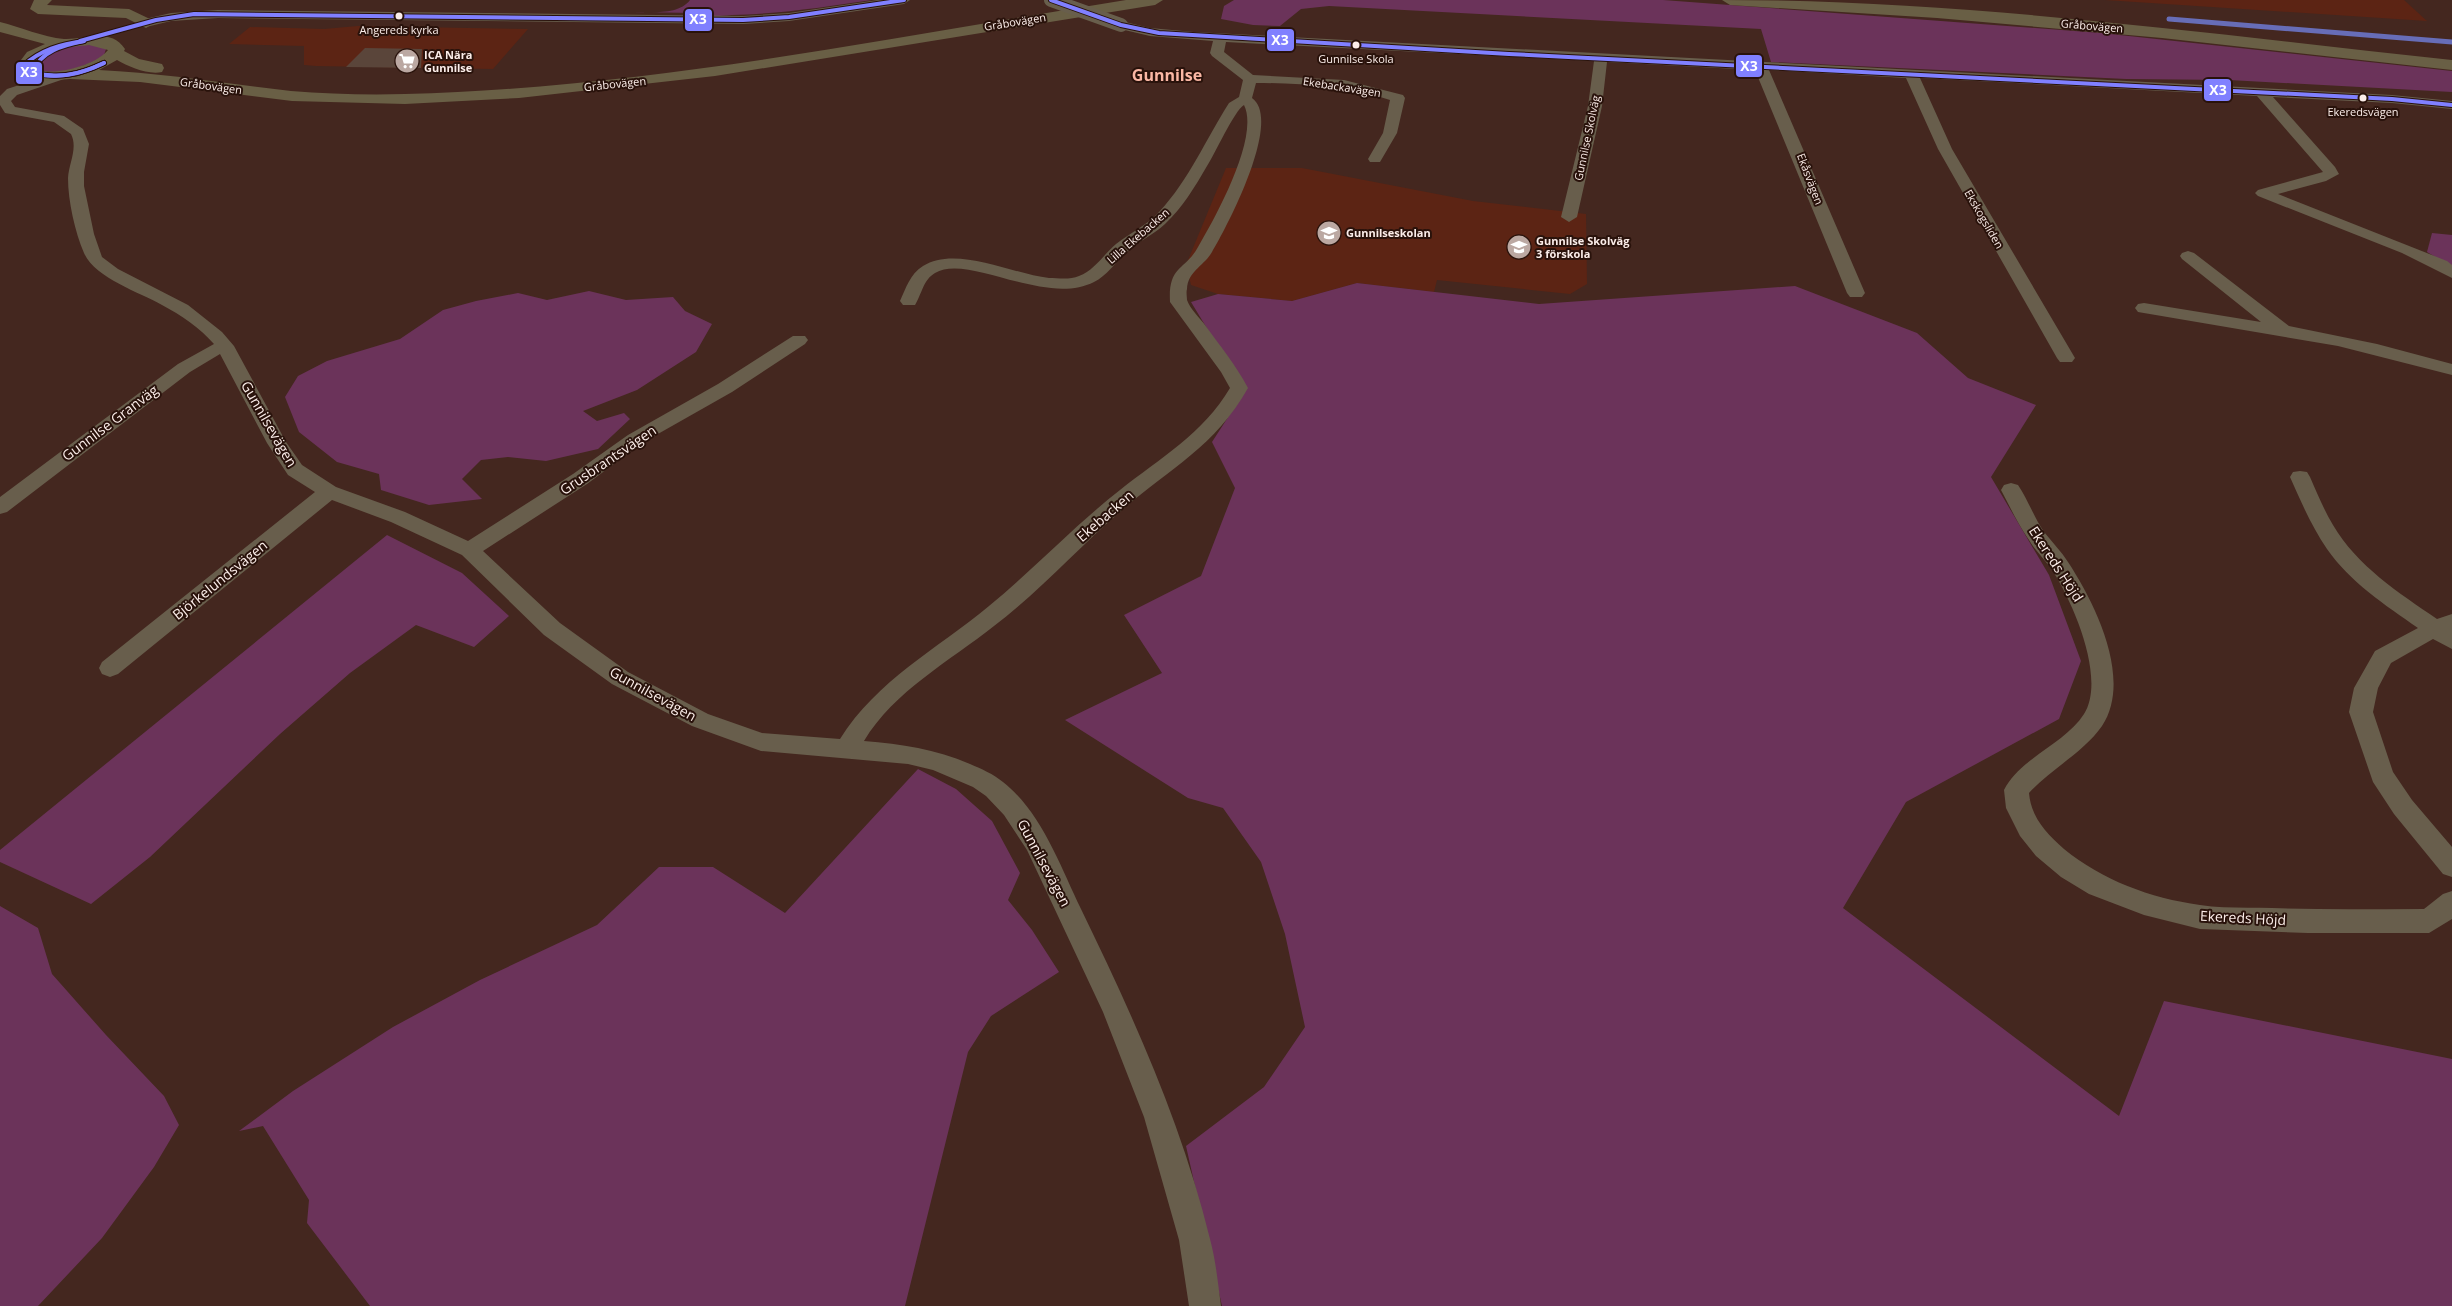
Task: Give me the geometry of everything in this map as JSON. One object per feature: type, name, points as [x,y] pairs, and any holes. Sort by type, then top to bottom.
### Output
[{"type":"main road","points":[[44,0],[38,4],[38,9],[129,14],[139,28],[136,46],[142,52],[180,71]]},
{"type":"main road","name":"Gråbovägen","points":[[72,43],[98,40],[139,64],[180,71],[314,89],[402,91],[491,87],[682,68],[1108,0]]},
{"type":"main road","name":"Gråbovägen","points":[[24,67],[37,76],[140,76],[292,96],[347,99],[405,99],[519,93],[716,71],[1155,0]]},
{"type":"main road","name":"Gråbovägen","points":[[1730,0],[1937,13],[2134,30],[2452,65]]},
{"type":"main road","name":"Gråbovägen","points":[[1862,0],[2179,28],[2452,56]]},
{"type":"main road","points":[[0,27],[72,43]]},
{"type":"main road","points":[[24,67],[35,54],[72,43],[139,28]]},
{"type":"main road","points":[[64,75],[98,66],[139,28]]},
{"type":"main road","points":[[0,34],[12,39],[18,45],[24,67]]},
{"type":"street","points":[[139,28],[171,16],[237,14],[743,20],[790,17],[904,0]]},
{"type":"street","points":[[1050,0],[1122,25],[1159,34],[2261,92],[2422,101],[2452,105]]},
{"type":"street","points":[[1220,37],[1218,53],[1250,79],[1246,99]]},
{"type":"street","name":"Gunnilse Skolväg","points":[[1569,217],[1595,106],[1601,58]]},
{"type":"street","points":[[5,98],[24,67]]},
{"type":"street","name":"Ekåsvägen","points":[[1761,67],[1810,175],[1822,212],[1856,293]]},
{"type":"street","points":[[5,98],[64,75]]},
{"type":"street","name":"Ekskogsliden","points":[[1912,75],[1945,149],[2066,358]]},
{"type":"street","name":"Ekebackavägen","points":[[1250,79],[1330,83],[1384,93],[1398,98],[1390,133],[1375,159]]},
{"type":"street","points":[[2261,92],[2330,170],[2331,174],[2325,178],[2290,184],[2263,193],[2408,250],[2441,265],[2452,273]]},
{"type":"street","name":"Gunnilsevägen","points":[[5,98],[10,110],[57,119],[71,125],[79,133],[82,148],[76,178],[89,248],[95,260],[106,269],[173,304],[216,334],[225,346],[277,443],[295,470],[329,492],[398,517],[469,550],[552,629],[620,678],[700,720],[761,742],[908,754],[938,760],[995,788],[1014,808],[1037,844],[1116,1010],[1159,1116],[1195,1240],[1204,1306]]},
{"type":"street","name":"Ekebacken","points":[[846,750],[858,728],[917,672],[987,620],[1049,568],[1087,528],[1178,458],[1215,425],[1232,402],[1239,388],[1230,371],[1179,302],[1178,288],[1185,270],[1204,252],[1228,206],[1251,148],[1254,118],[1252,104],[1246,99]]},
{"type":"street","name":"Lilla Ekebacken","points":[[909,301],[913,287],[921,277],[931,269],[954,262],[1024,279],[1056,283],[1076,282],[1096,275],[1115,253],[1154,225],[1178,199],[1231,110],[1236,104],[1246,99]]},
{"type":"street","points":[[2188,256],[2285,331]]},
{"type":"street","points":[[2144,308],[2285,331],[2412,357],[2452,370]]},
{"type":"street","name":"Grusbrantsvägen","points":[[469,550],[580,479],[635,439],[725,388],[799,340]]},
{"type":"street","name":"Gunnilse Granväg","points":[[0,507],[184,368],[225,346]]},
{"type":"street","points":[[2300,477],[2324,529],[2350,562],[2372,583],[2446,630]]},
{"type":"street","name":"Ekereds Höjd","points":[[2012,490],[2037,537],[2061,567],[2086,612],[2094,635],[2102,682],[2100,702],[2094,718],[2016,790],[2018,808],[2029,829],[2045,848],[2070,869],[2098,886],[2144,904],[2200,917],[2308,921],[2429,921],[2446,915]]},
{"type":"street","name":"Björkelundsvägen","points":[[110,668],[329,492]]},
{"type":"street","points":[[2446,630],[2383,657],[2366,688],[2361,712],[2382,775],[2403,807],[2452,866]]},
{"type":"shaded area","points":[[690,0],[872,0],[785,12],[717,16],[703,16],[694,13],[635,12],[672,10],[685,5]]},
{"type":"shaded area","points":[[1234,0],[1663,0],[2101,33],[2452,71],[2452,92],[2229,80],[2126,79],[1771,62],[1761,29],[1329,6],[1301,9],[1280,26],[1253,25],[1221,19],[1224,6]]},
{"type":"shaded area","points":[[2105,0],[2404,0],[2427,21]]},
{"type":"shaded area","points":[[358,26],[528,29],[493,69],[304,65],[304,46],[229,44],[250,27],[324,29]]},
{"type":"shaded area","points":[[92,44],[106,49],[103,58],[61,72],[44,71],[36,68],[36,61],[55,50]]},
{"type":"shaded area","name":"Gunnilseskolan","points":[[1226,168],[1302,168],[1473,201],[1586,214],[1587,284],[1570,294],[1437,280],[1434,292],[1357,283],[1292,301],[1218,294],[1191,285],[1186,265]]},
{"type":"shaded area","points":[[2432,233],[2452,235],[2452,267],[2427,252]]},
{"type":"shaded area","points":[[1357,283],[1539,304],[1795,286],[1917,333],[1968,378],[2036,405],[1991,477],[2049,575],[2081,661],[2059,719],[1906,802],[1843,908],[2119,1116],[2164,1001],[2452,1059],[2452,1306],[1222,1306],[1186,1146],[1264,1087],[1305,1027],[1285,934],[1261,862],[1223,808],[1188,798],[1065,720],[1162,673],[1124,615],[1201,576],[1235,488],[1212,442],[1245,391],[1191,302],[1218,294],[1292,301]]},
{"type":"shaded area","points":[[589,291],[626,300],[673,297],[685,311],[712,324],[696,352],[637,390],[583,411],[597,421],[624,413],[630,419],[598,449],[546,461],[508,457],[481,460],[462,479],[482,499],[429,505],[381,490],[379,474],[337,462],[299,432],[285,397],[298,376],[327,361],[400,339],[443,310],[476,301],[518,293],[547,300]]},
{"type":"shaded area","points":[[387,535],[462,573],[509,616],[474,647],[416,625],[350,673],[280,734],[150,857],[91,904],[0,862],[0,850]]},
{"type":"shaded area","points":[[918,769],[956,789],[992,821],[1020,873],[1008,900],[1032,930],[1059,972],[991,1016],[968,1052],[905,1306],[370,1306],[307,1223],[309,1200],[263,1126],[239,1131],[293,1091],[393,1027],[480,980],[597,925],[659,867],[713,867],[785,913]]},
{"type":"shaded area","points":[[0,906],[38,928],[52,974],[164,1096],[179,1125],[154,1167],[102,1238],[38,1306],[0,1306]]},
{"type":"building","name":"ICA Nära Gunnilse","points":[[365,48],[422,49],[421,68],[346,67]]},
{"type":"waterway","points":[[2169,19],[2452,42]]},
{"type":"transit line","name":"X3","points":[[80,41],[156,20],[194,14],[743,20],[789,17],[904,0]]},
{"type":"transit line","name":"X3","points":[[1051,0],[1121,25],[1159,33],[1509,54],[2392,99],[2452,105]]},
{"type":"transit line","name":"X3","points":[[84,41],[69,44],[46,55],[35,65],[33,72],[51,76],[69,75],[104,63]]},
{"type":"transit line","name":"X3","points":[[84,41],[67,43],[43,51],[23,66],[24,71],[43,76],[64,76],[85,71],[104,63]]},
{"type":"place","name":"Angereds kyrka","points":[[399,16]]},
{"type":"place","name":"Gunnilse Skola","points":[[1356,45]]},
{"type":"place","name":"ICA Nära Gunnilse","points":[[407,61]]},
{"type":"place","name":"Ekeredsvägen","points":[[2363,98]]},
{"type":"place","name":"Gunnilseskolan","points":[[1329,233]]},
{"type":"place","name":"Gunnilse Skolväg 3 förskola","points":[[1519,247]]},
{"type":"district","name":"Gunnilse","points":[[1167,75]]}]
